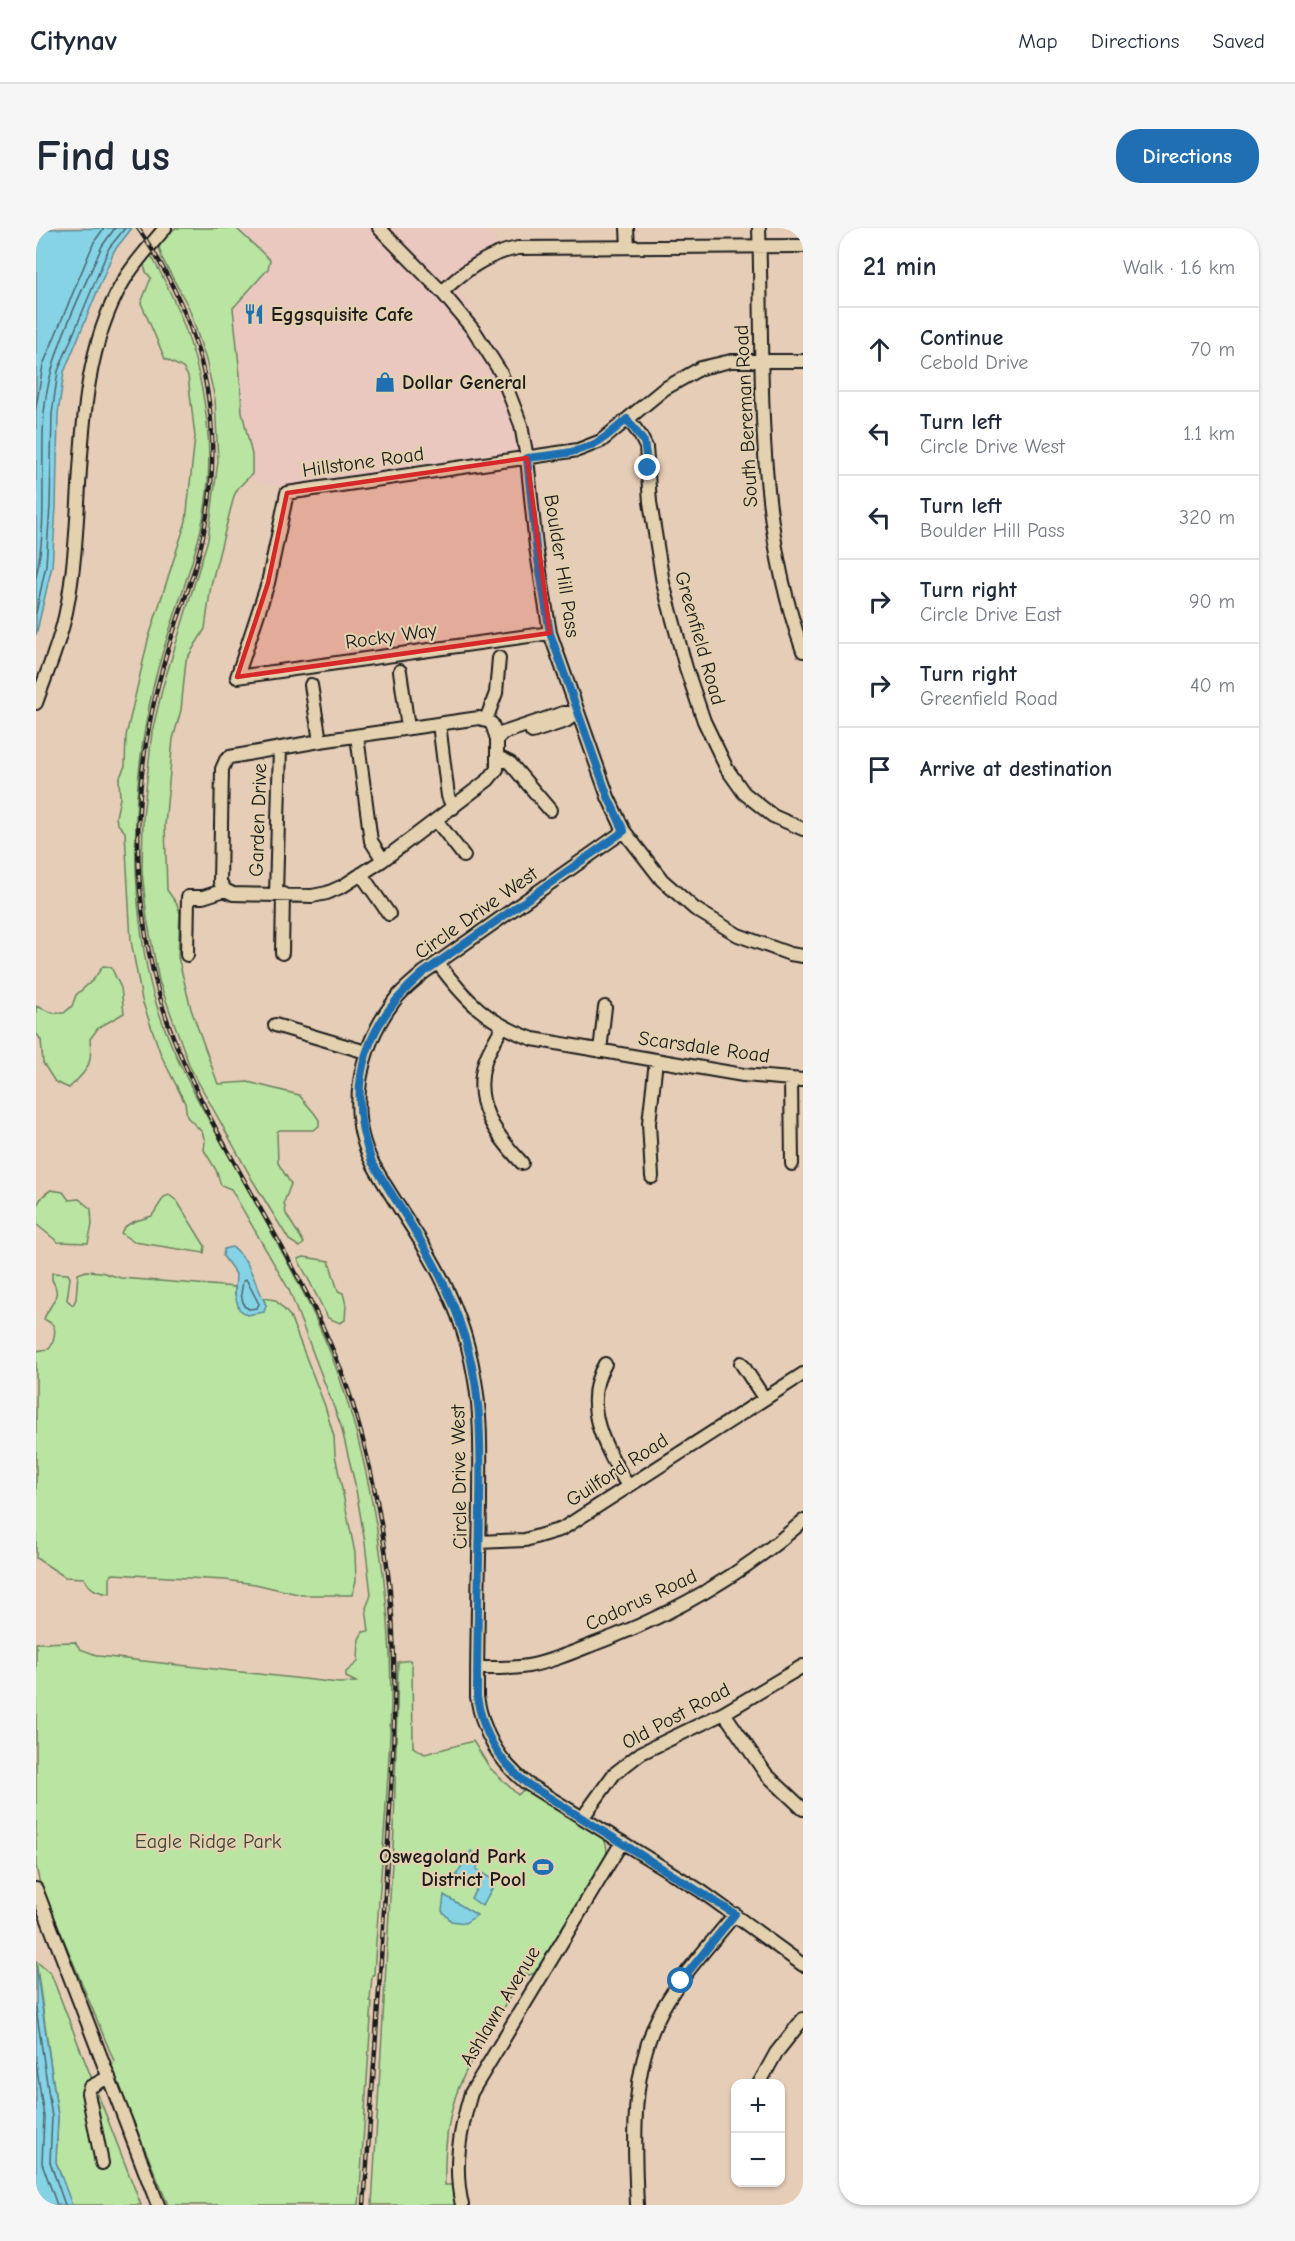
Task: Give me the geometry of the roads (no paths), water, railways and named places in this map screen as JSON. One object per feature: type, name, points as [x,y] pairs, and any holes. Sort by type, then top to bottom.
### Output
[{"type":"street","points":[[36,703],[66,614],[76,539],[86,410],[93,361],[105,322],[123,282],[165,228]]},
{"type":"street","name":"Boulder Hill Pass","points":[[379,228],[442,292],[476,332],[501,373],[521,425],[527,458],[536,547],[550,633],[608,797],[624,831],[662,880],[695,909],[738,935],[790,954],[803,956]]},
{"type":"street","points":[[627,228],[627,247]]},
{"type":"street","name":"South Bereman Road","points":[[759,228],[765,474],[771,525],[790,614],[803,651]]},
{"type":"street","points":[[442,292],[462,272],[484,258],[509,250],[803,246]]},
{"type":"street","points":[[527,458],[559,454],[601,441],[664,389],[701,368],[731,361],[803,361]]},
{"type":"street","name":"Greenfield Road","points":[[627,419],[646,447],[650,502],[663,583],[686,668],[704,721],[727,769],[744,793],[773,816],[803,829]]},
{"type":"street","name":"Hillstone Road","points":[[237,677],[268,583],[287,493],[527,458]]},
{"type":"street","name":"Rocky Way","points":[[237,677],[550,633]]},
{"type":"street","points":[[499,658],[496,693],[486,720],[496,731],[498,757],[510,763],[550,810]]},
{"type":"street","points":[[400,671],[408,728]]},
{"type":"street","points":[[310,685],[320,741]]},
{"type":"street","points":[[497,739],[503,733],[563,713],[577,713]]},
{"type":"street","name":"Garden Drive","points":[[486,720],[478,718],[234,755],[226,760],[222,769],[220,882],[225,890],[233,894],[312,896],[327,893],[383,860],[453,808],[488,780],[497,769],[498,757]]},
{"type":"street","points":[[439,724],[448,796],[453,808]]},
{"type":"street","points":[[357,736],[371,841],[383,860]]},
{"type":"street","name":"Garden Drive","points":[[280,747],[282,953]]},
{"type":"street","points":[[436,820],[464,856]]},
{"type":"street","name":"Circle Drive West","points":[[624,831],[423,973],[395,1000],[380,1021],[366,1052],[359,1087],[359,1108],[366,1145],[372,1162],[447,1288],[467,1344],[474,1373],[481,1437],[477,1668],[480,1713],[497,1754],[510,1770],[526,1783],[584,1817],[735,1914],[803,1965]]},
{"type":"street","points":[[361,874],[389,914]]},
{"type":"street","name":"Garden Drive","points":[[187,955],[188,897],[203,897],[225,890]]},
{"type":"street","name":"Scarsdale Road","points":[[438,963],[470,1002],[502,1027],[533,1039],[743,1075],[797,1079]]},
{"type":"street","points":[[600,1051],[605,1007]]},
{"type":"street","points":[[275,1025],[366,1052]]},
{"type":"street","points":[[502,1027],[486,1060],[482,1089],[486,1114],[493,1129],[522,1163]]},
{"type":"street","points":[[652,1177],[649,1123],[656,1061]]},
{"type":"street","points":[[792,1164],[797,1079]]},
{"type":"street","points":[[741,1363],[764,1398]]},
{"type":"street","points":[[605,1364],[597,1378],[595,1394],[600,1431],[605,1447],[628,1486]]},
{"type":"street","name":"Guilford Road","points":[[479,1542],[525,1540],[543,1536],[574,1521],[803,1374]]},
{"type":"street","name":"Codorus Road","points":[[477,1668],[526,1666],[557,1658],[652,1620],[710,1589],[754,1560],[803,1521]]},
{"type":"street","name":"Old Post Road","points":[[584,1817],[614,1774],[641,1753],[724,1713],[803,1666]]},
{"type":"street","points":[[724,1713],[766,1774],[803,1809]]},
{"type":"street","name":"Ashlawn Avenue","points":[[462,2205],[458,2153],[462,2121],[471,2093],[622,1842]]},
{"type":"street","points":[[36,1889],[158,2205]]},
{"type":"street","points":[[637,2205],[635,2163],[637,2092],[648,2041],[663,2008],[681,1981],[735,1914]]},
{"type":"street","points":[[762,2079],[776,2053],[803,2019]]},
{"type":"street","points":[[102,2163],[88,2093],[90,2087],[109,2076]]},
{"type":"water","points":[[132,228],[114,251],[64,372],[58,414],[52,566],[36,635],[36,229]]},
{"type":"water","points":[[231,1247],[236,1249],[247,1263],[266,1305],[264,1312],[247,1315],[239,1309],[235,1295],[236,1274],[223,1256],[224,1249]]},
{"type":"water","points":[[471,1851],[482,1858],[476,1869],[496,1882],[482,1906],[471,1898],[477,1888],[456,1875]]},
{"type":"water","points":[[444,1895],[477,1915],[465,1923],[451,1921],[442,1911]]},
{"type":"water","points":[[36,1967],[58,2116],[56,2162],[72,2205],[36,2205]]},
{"type":"railway","points":[[138,228],[179,299],[193,335],[204,372],[210,411],[212,450],[210,490],[201,547],[158,685],[143,765],[138,847],[141,898],[148,947],[166,1017],[184,1063],[204,1106],[318,1316],[337,1360],[353,1405],[370,1467],[387,1562],[393,1627],[393,1740],[364,2205]]},
{"type":"place","name":"Eggsquisite Cafe","points":[[254,314]]},
{"type":"place","name":"Dollar General","points":[[385,382]]},
{"type":"place","name":"Oswegoland Park District Pool","points":[[543,1867]]},
{"type":"park label","name":"Eagle Ridge Park","points":[[208,1841]]}]
